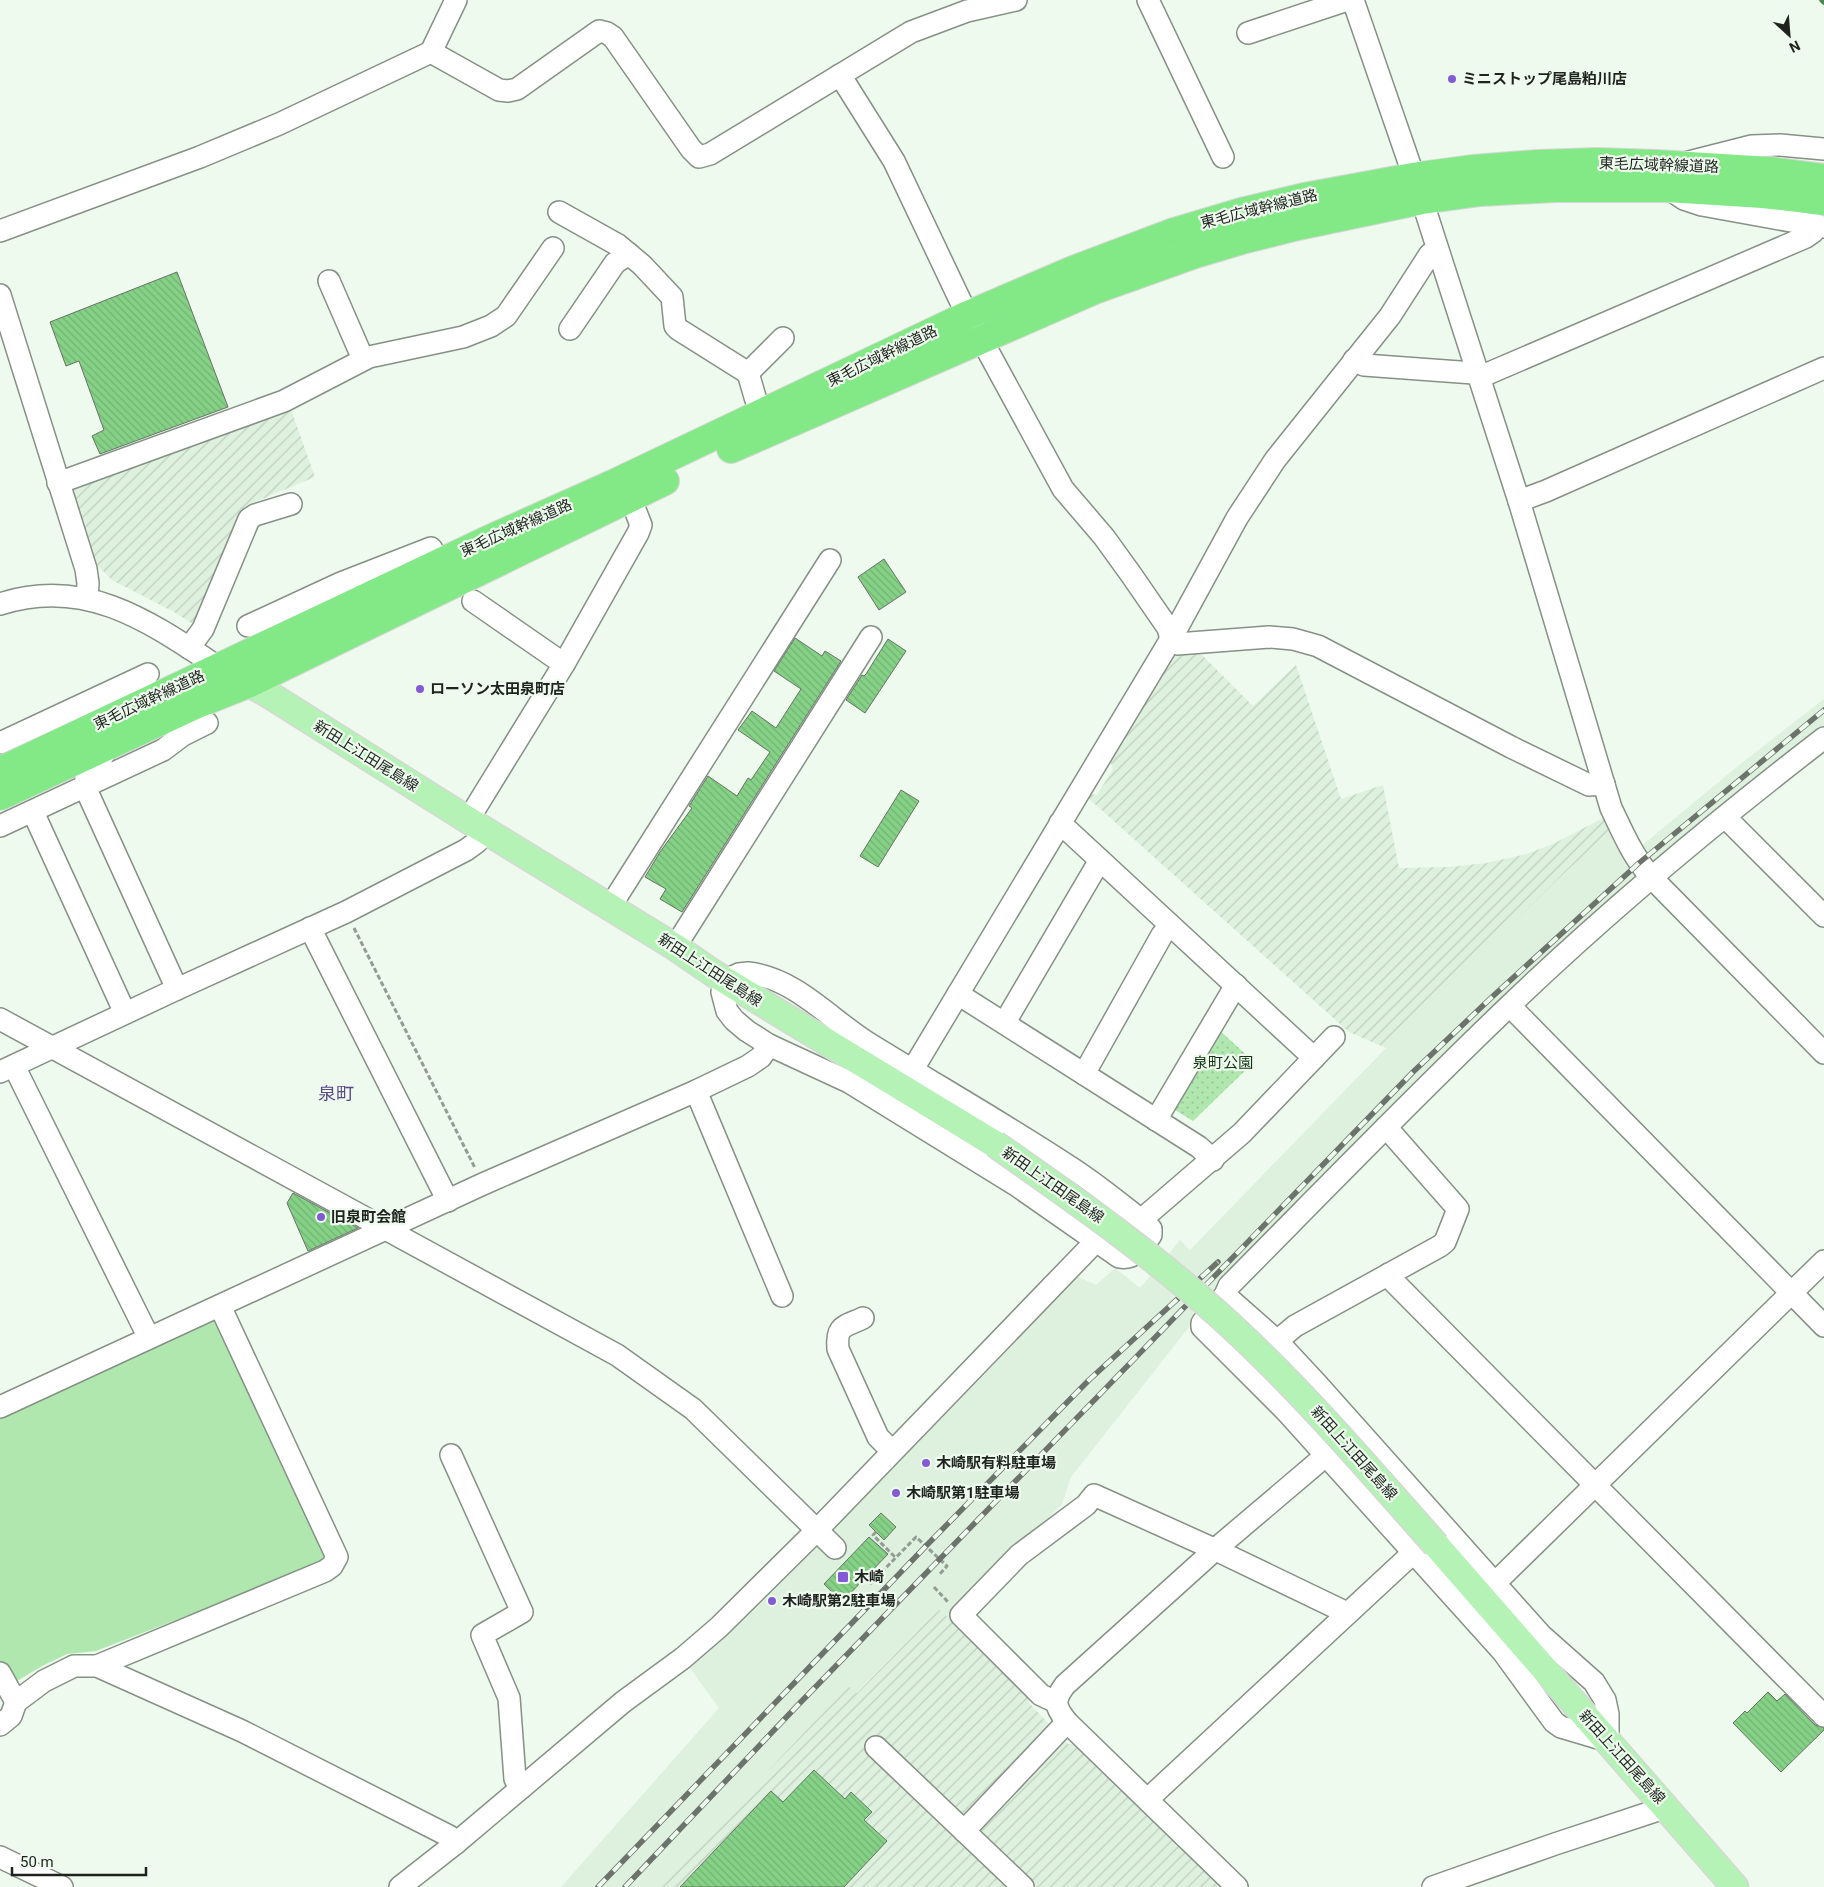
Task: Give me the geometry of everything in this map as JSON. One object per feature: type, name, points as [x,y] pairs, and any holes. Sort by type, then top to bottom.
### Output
[{"type":"highway","name":"東毛広域幹線道路","points":[[0,796],[195,705],[250,683],[746,442],[1097,289],[1205,251],[1298,226],[1473,169],[1597,162],[1770,171],[1824,178]]},
{"type":"highway","name":"東毛広域幹線道路","points":[[0,771],[218,667],[346,594],[440,562],[616,483],[968,315],[1123,249],[1208,221],[1304,197],[1417,188],[1481,192],[1555,188],[1667,188],[1763,194],[1821,218]]},
{"type":"highway","points":[[861,366],[880,365],[909,357],[960,334],[981,339]]},
{"type":"main road","name":"新田上江田尾島線","points":[[218,667],[250,683],[726,980],[995,1144],[1113,1228],[1216,1312],[1304,1398],[1425,1549],[1608,1741],[1735,1887]]},
{"type":"street","points":[[0,231],[200,158],[279,124],[431,52],[456,0]]},
{"type":"street","points":[[431,52],[499,90],[508,91],[517,89],[599,31],[607,33],[613,37],[691,149],[699,157],[710,154],[910,32],[967,10],[1016,0]]},
{"type":"street","points":[[1148,0],[1223,157]]},
{"type":"street","points":[[1248,33],[1347,0]]},
{"type":"street","points":[[1353,0],[1438,251],[1519,501],[1611,808],[1639,864],[1824,1053]]},
{"type":"street","points":[[840,75],[894,161],[968,315],[1063,489],[1104,537],[1130,573],[1168,628],[1171,639],[1177,644],[1269,637],[1293,639],[1318,646],[1589,785],[1604,784]]},
{"type":"street","points":[[1682,165],[1752,146],[1780,145],[1824,149]]},
{"type":"street","points":[[559,212],[618,245],[669,292],[672,297],[675,326],[748,373],[762,414]]},
{"type":"street","points":[[1354,360],[1364,365],[1487,374],[1806,237],[1813,232],[1821,218]]},
{"type":"street","points":[[58,483],[284,401],[363,359],[463,337],[500,321],[510,311],[553,248]]},
{"type":"street","points":[[913,1069],[1171,639],[1237,518],[1266,474],[1390,316],[1430,254],[1438,251]]},
{"type":"street","points":[[570,329],[615,263],[629,254]]},
{"type":"street","points":[[329,281],[363,359]]},
{"type":"street","points":[[0,295],[86,569],[88,583],[87,599]]},
{"type":"street","points":[[748,373],[784,338]]},
{"type":"street","points":[[1519,501],[1546,491],[1824,368]]},
{"type":"street","points":[[149,1338],[7,1069],[346,912],[466,850],[477,842],[477,825],[642,525],[630,497]]},
{"type":"street","points":[[189,648],[203,628],[249,519],[291,504]]},
{"type":"street","points":[[610,907],[830,560]]},
{"type":"street","points":[[248,626],[346,594]]},
{"type":"street","points":[[0,604],[11,600],[56,595],[87,599],[124,610],[146,621],[218,667]]},
{"type":"street","points":[[473,601],[564,664]]},
{"type":"street","points":[[675,947],[871,637]]},
{"type":"street","points":[[0,745],[148,674]]},
{"type":"street","points":[[0,826],[163,750],[183,735],[207,723]]},
{"type":"street","points":[[1225,1295],[1277,1341],[1358,1428],[1541,1635],[1594,1682],[1605,1700],[1608,1714],[1608,1741],[1561,1727],[1554,1722],[1519,1672],[1425,1549],[1326,1455],[1286,1410],[1202,1327],[1202,1323],[1225,1295],[1229,1286],[1386,1127],[1510,1006],[1651,877],[1824,738]]},
{"type":"street","points":[[0,745],[8,749],[27,744],[52,746]]},
{"type":"street","points":[[106,748],[97,767],[86,778],[85,787],[177,989]]},
{"type":"street","points":[[33,812],[125,1013]]},
{"type":"street","points":[[1725,817],[1824,916]]},
{"type":"street","points":[[1060,823],[1314,1058]]},
{"type":"street","points":[[1004,1022],[1100,860]]},
{"type":"street","points":[[1084,1074],[1170,924]]},
{"type":"street","points":[[310,928],[448,1201]]},
{"type":"street","points":[[740,974],[761,975],[785,985],[864,1040],[1074,1170],[1141,1220],[1151,1229],[1151,1235],[1135,1255],[1127,1259],[1119,1258],[1016,1186],[849,1082],[769,1045],[747,1031],[727,1011],[722,992],[726,980],[740,974]]},
{"type":"street","points":[[1156,1120],[1236,985]]},
{"type":"street","points":[[958,994],[1156,1120],[1199,1148],[1213,1160]]},
{"type":"street","points":[[1510,1006],[1824,1326]]},
{"type":"street","points":[[0,1019],[617,1355],[693,1409],[835,1548]]},
{"type":"street","points":[[1141,1220],[1213,1160],[1242,1133],[1334,1038]]},
{"type":"street","points":[[0,1408],[483,1184],[696,1091],[748,1066],[760,1057],[769,1045]]},
{"type":"street","points":[[696,1091],[782,1296]]},
{"type":"street","points":[[1277,1341],[1295,1326],[1445,1242],[1458,1209],[1386,1127]]},
{"type":"street","points":[[400,1887],[456,1843],[623,1702],[683,1658],[719,1627],[816,1531],[1096,1241]]},
{"type":"street","points":[[1495,1583],[1824,1261]]},
{"type":"street","points":[[1389,1274],[1391,1279],[1824,1716]]},
{"type":"street","points":[[0,1726],[11,1716],[16,1702],[44,1681],[74,1666],[97,1666],[325,1571],[332,1566],[336,1557],[220,1306]]},
{"type":"street","points":[[864,1318],[842,1328],[837,1336],[838,1349],[878,1437],[892,1451]]},
{"type":"street","points":[[1237,1887],[1068,1722],[1060,1713],[1056,1702],[1057,1695],[1065,1685],[1216,1550],[1358,1428]]},
{"type":"street","points":[[452,1455],[522,1612],[482,1635],[509,1698],[515,1779],[521,1788]]},
{"type":"street","points":[[1056,1702],[1041,1695],[961,1615],[1020,1555],[1086,1504],[1094,1495],[1216,1550],[1347,1613]]},
{"type":"street","points":[[1148,1799],[1347,1613],[1425,1549]]},
{"type":"street","points":[[97,1666],[242,1731],[449,1836],[456,1843]]},
{"type":"street","points":[[0,1674],[16,1702]]},
{"type":"street","points":[[964,1830],[1068,1722]]},
{"type":"street","points":[[876,1748],[1023,1887]]},
{"type":"street","points":[[1433,1887],[1667,1807]]},
{"type":"street","points":[[0,1857],[62,1887]]},
{"type":"path","points":[[346,912],[483,1184]]},
{"type":"path","points":[[876,1532],[873,1535],[896,1558]]},
{"type":"path","points":[[865,1578],[871,1583],[916,1537],[947,1566],[938,1575]]},
{"type":"shaded area","points":[[289,404],[315,477],[245,506],[196,626],[174,612],[112,580],[95,563],[69,484]]},
{"type":"shaded area","points":[[1196,649],[1253,706],[1296,665],[1341,799],[1383,785],[1399,868],[1449,867],[1486,863],[1527,854],[1555,843],[1607,816],[1612,829],[1555,882],[1386,1048],[1349,1032],[1087,797],[1088,794],[1097,795],[1113,769],[1108,754],[1173,650]]},
{"type":"shaded area","points":[[1824,699],[1824,729],[1654,866],[1640,847],[1738,766]]},
{"type":"shaded area","points":[[1612,829],[1640,878],[1237,1266],[1071,1477],[1062,1504],[950,1620],[939,1609],[856,1693],[848,1686],[658,1887],[561,1887],[719,1708],[687,1664],[1074,1275],[1096,1285],[1115,1268],[1140,1288],[1180,1240],[1190,1250],[1386,1048],[1555,882]]},
{"type":"shaded area","points":[[939,1609],[1029,1693],[1029,1703],[1068,1744],[1083,1744],[1230,1887],[658,1887],[848,1686],[857,1693]]},
{"type":"green space","name":"泉町公園","points":[[1218,1029],[1254,1062],[1193,1121],[1172,1108]]},
{"type":"green space","points":[[218,1315],[326,1551],[320,1564],[96,1651],[67,1654],[12,1684],[0,1662],[0,1415]]},
{"type":"building","points":[[177,272],[228,407],[100,454],[92,436],[104,430],[79,361],[66,366],[50,322]]},
{"type":"building","points":[[884,559],[906,592],[879,610],[858,577]]},
{"type":"building","points":[[795,638],[822,656],[825,651],[841,661],[682,912],[660,899],[666,889],[645,877],[660,852],[692,808],[689,806],[708,776],[737,796],[748,778],[751,780],[770,752],[738,730],[752,711],[776,728],[801,689],[774,671]]},
{"type":"building","points":[[888,639],[906,651],[865,713],[846,700],[862,675],[866,674]]},
{"type":"building","points":[[901,790],[919,801],[878,867],[860,856]]},
{"type":"building","name":"旧泉町会館","points":[[293,1193],[358,1228],[308,1251],[287,1203]]},
{"type":"building","points":[[881,1513],[896,1527],[884,1540],[869,1525]]},
{"type":"building","points":[[869,1537],[888,1554],[842,1602],[824,1584]]},
{"type":"building","points":[[1768,1692],[1777,1701],[1785,1694],[1815,1725],[1824,1728],[1781,1772],[1733,1723],[1745,1711],[1747,1713]]},
{"type":"building","points":[[814,1770],[845,1799],[851,1792],[872,1812],[864,1820],[887,1841],[844,1887],[680,1887],[771,1791],[783,1802]]},
{"type":"railway","points":[[625,1887],[797,1706],[1413,1072],[1639,863],[1824,710]]},
{"type":"railway","points":[[598,1887],[926,1546],[1089,1380],[1218,1262]]},
{"type":"place","name":"ミニストップ尾島粕川店","points":[[1452,79]]},
{"type":"place","name":"ローソン太田泉町店","points":[[420,689]]},
{"type":"place","name":"旧泉町会館","points":[[321,1217]]},
{"type":"place","name":"木崎駅有料駐車場","points":[[926,1463]]},
{"type":"place","name":"木崎駅第1駐車場","points":[[896,1493]]},
{"type":"place","name":"木崎","points":[[843,1577]]},
{"type":"place","name":"木崎駅第2駐車場","points":[[772,1601]]},
{"type":"district","name":"泉町","points":[[336,1093]]}]
